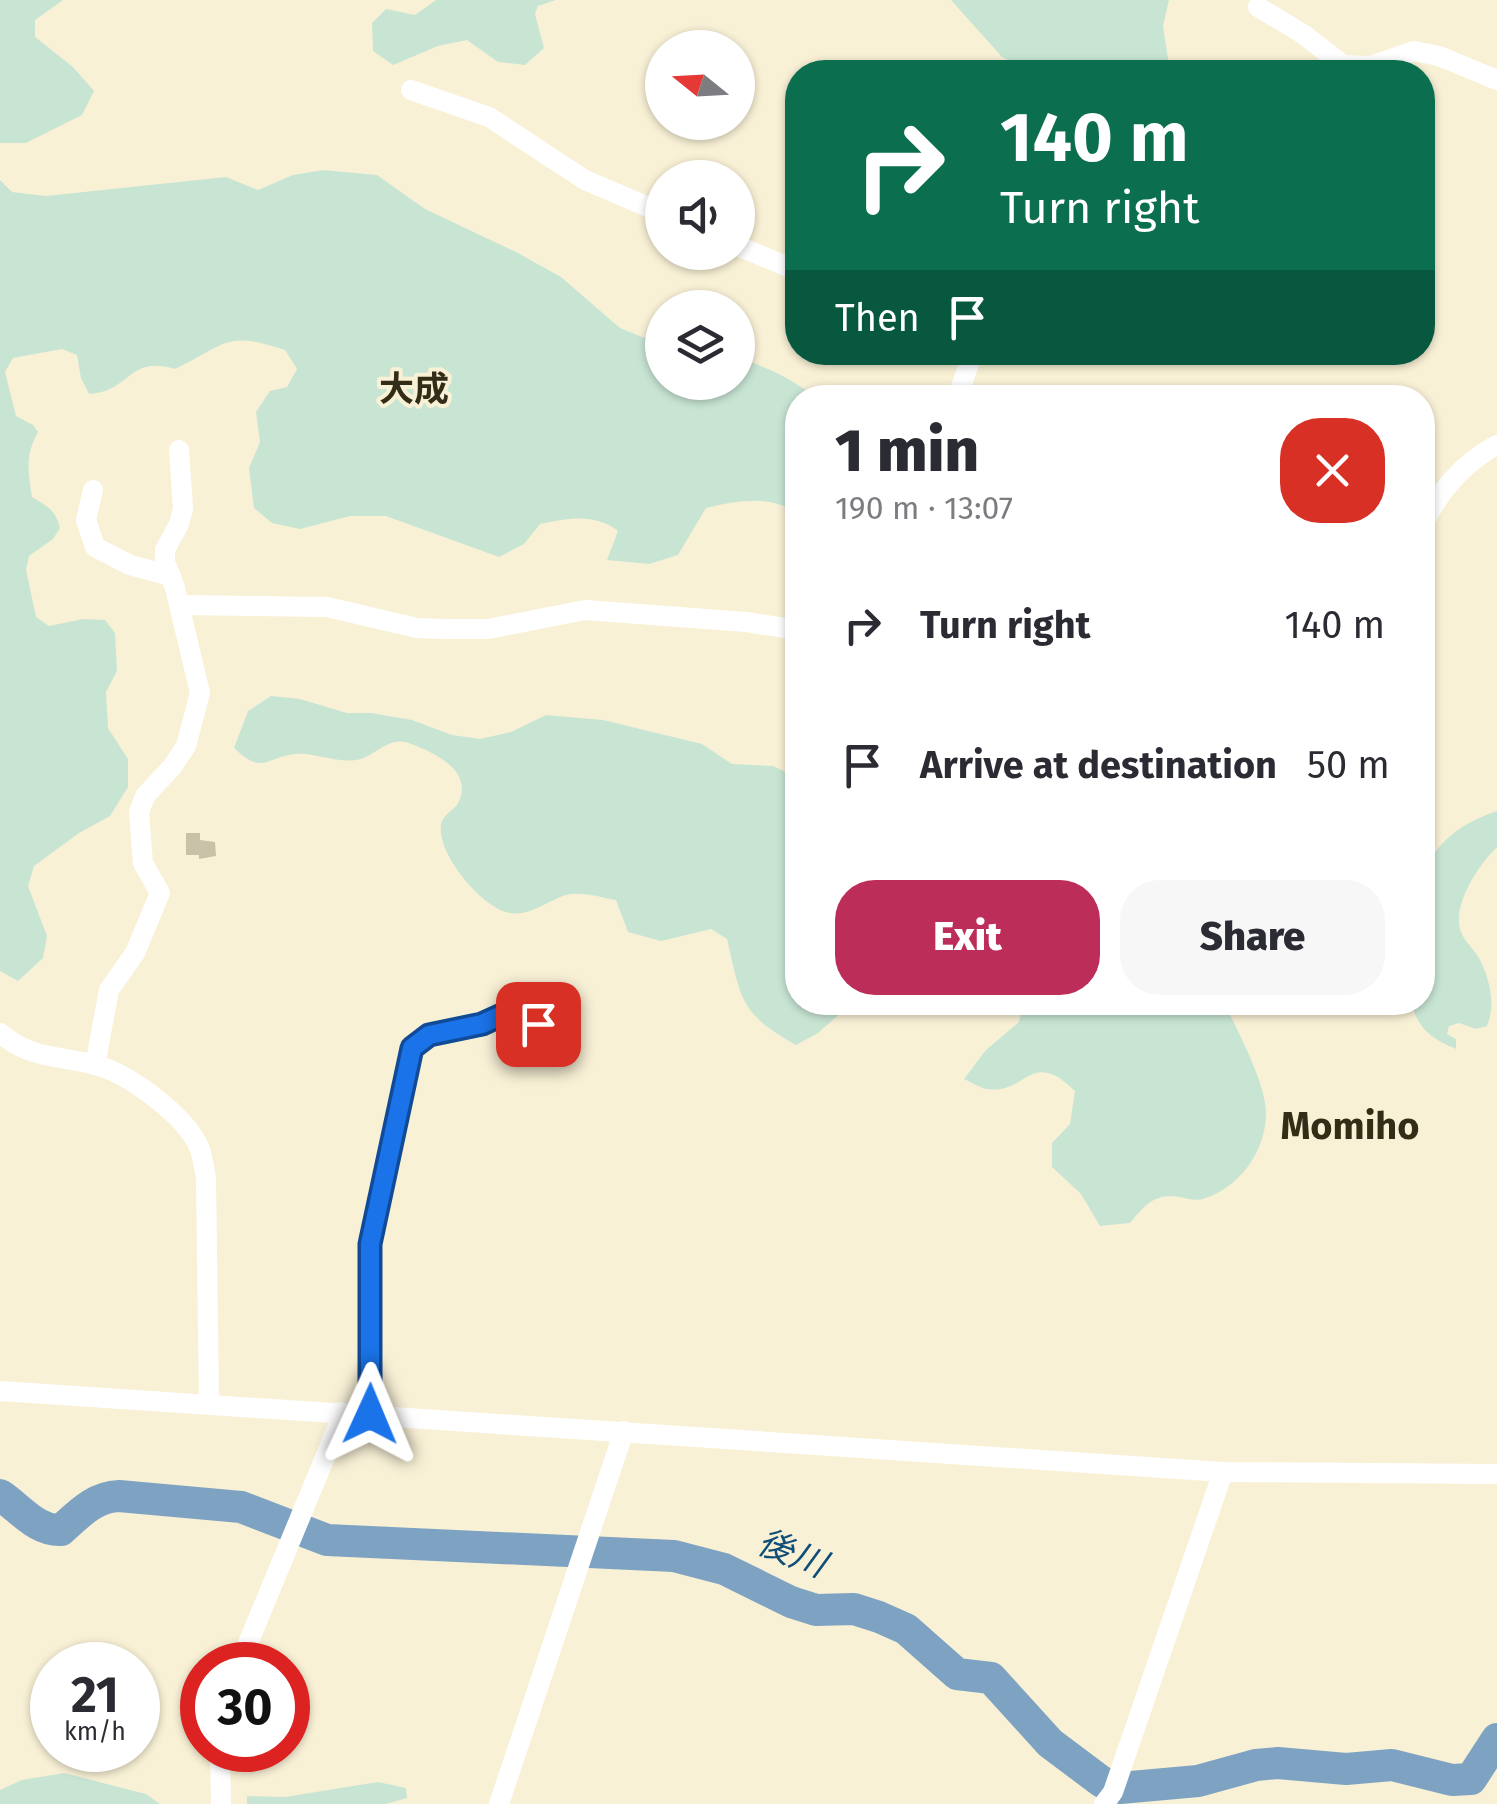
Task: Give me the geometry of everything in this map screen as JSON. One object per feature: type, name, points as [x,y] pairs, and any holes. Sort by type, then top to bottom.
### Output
[{"type":"street","points":[[1258,7],[1304,34],[1337,60]]},
{"type":"street","points":[[1388,60],[1414,51],[1439,56],[1497,80]]},
{"type":"street","points":[[411,90],[489,117],[585,180],[645,206]]},
{"type":"street","points":[[755,253],[785,266]]},
{"type":"street","points":[[1435,504],[1458,474],[1482,452],[1497,445]]},
{"type":"street","points":[[96,1065],[110,990],[135,953],[160,893],[143,863],[140,812],[145,796],[172,768],[186,746],[200,694],[165,550],[180,524],[179,450]]},
{"type":"street","points":[[93,490],[86,520],[94,547],[130,565],[170,576]]},
{"type":"street","points":[[179,605],[327,607],[417,628],[442,629],[488,628],[585,610],[619,610],[785,628]]},
{"type":"street","points":[[370,1414],[370,1244],[412,1048],[429,1035],[482,1024],[515,1009],[528,1012],[538,1024],[548,1028]]},
{"type":"street","points":[[0,1033],[38,1056],[96,1065],[134,1082],[188,1130],[199,1148],[206,1178],[210,1404]]},
{"type":"street","points":[[0,1391],[1224,1472],[1497,1474]]},
{"type":"street","points":[[248,1642],[342,1412]]},
{"type":"street","points":[[498,1804],[624,1431]]},
{"type":"street","points":[[1111,1792],[1224,1472]]},
{"type":"street","points":[[220,1772],[221,1804]]},
{"type":"green space","points":[[0,0],[63,0],[35,20],[35,37],[73,67],[94,91],[82,115],[26,143],[0,143]]},
{"type":"green space","points":[[436,0],[556,0],[538,6],[535,14],[544,48],[525,65],[498,62],[467,40],[438,46],[393,65],[373,51],[372,23],[386,9],[415,15]]},
{"type":"green space","points":[[951,0],[1169,0],[1163,26],[1168,60],[1002,57]]},
{"type":"green space","points":[[323,170],[377,175],[425,209],[561,277],[620,328],[645,338],[645,400],[755,400],[755,364],[797,385],[785,385],[785,507],[741,501],[706,508],[678,555],[649,564],[607,560],[618,531],[590,519],[540,524],[524,544],[499,557],[386,516],[350,516],[300,529],[272,523],[254,508],[249,468],[260,442],[256,412],[270,391],[287,387],[297,369],[285,350],[250,341],[227,343],[175,369],[147,367],[103,392],[89,394],[77,355],[62,349],[13,358],[5,372],[16,416],[38,432],[29,464],[32,497],[53,512],[60,528],[53,539],[29,556],[26,570],[36,617],[49,626],[83,619],[105,620],[115,633],[117,671],[106,692],[108,728],[128,759],[128,787],[110,816],[34,866],[28,886],[47,936],[43,958],[18,981],[0,971],[0,180],[12,192],[46,196],[226,177],[258,190],[293,175]]},
{"type":"green space","points":[[271,696],[300,699],[347,713],[412,720],[452,735],[480,739],[511,732],[546,715],[603,720],[702,744],[732,764],[773,766],[785,772],[785,1015],[838,1015],[796,1045],[778,1034],[753,1014],[740,991],[727,939],[711,929],[661,941],[628,932],[616,900],[582,894],[569,894],[521,913],[495,907],[462,876],[446,849],[441,825],[462,790],[456,771],[448,764],[403,742],[388,744],[356,760],[302,754],[259,763],[234,748],[248,711]]},
{"type":"green space","points":[[1497,811],[1497,847],[1468,886],[1459,922],[1462,935],[1486,975],[1490,1018],[1487,1026],[1476,1029],[1459,1023],[1449,1026],[1447,1034],[1456,1039],[1456,1049],[1427,1032],[1416,1015],[1435,1015],[1435,854],[1452,834]]},
{"type":"green space","points":[[1020,1015],[1230,1015],[1250,1056],[1266,1111],[1262,1140],[1249,1166],[1216,1194],[1198,1200],[1157,1198],[1130,1223],[1100,1226],[1081,1194],[1052,1167],[1052,1143],[1070,1124],[1075,1091],[1048,1073],[1029,1076],[1000,1089],[984,1088],[964,1079],[986,1050],[1019,1022]]},
{"type":"green space","points":[[64,1773],[146,1794],[160,1804],[0,1804],[0,1790],[22,1780]]},
{"type":"green space","points":[[378,1782],[406,1788],[407,1798],[386,1804],[247,1804],[247,1796],[285,1797]]},
{"type":"building","points":[[186,833],[200,833],[200,840],[215,842],[216,856],[199,859],[199,855],[186,855]]},
{"type":"waterway","name":"後川","points":[[0,1495],[36,1523],[61,1530],[94,1503],[119,1496],[241,1507],[327,1540],[674,1556],[724,1569],[791,1602],[816,1610],[854,1609],[906,1629],[957,1674],[991,1678],[1050,1743],[1102,1782],[1120,1788],[1198,1781],[1278,1763],[1346,1769],[1392,1765],[1452,1780],[1471,1779],[1497,1739]]},
{"type":"district","name":"大成","points":[[414,389]]},
{"type":"district","name":"Momiho","points":[[1350,1126]]},
{"type":"route","points":[[370,1414],[370,1244],[412,1048],[429,1035],[482,1024],[515,1009],[528,1012],[538,1024]]}]
